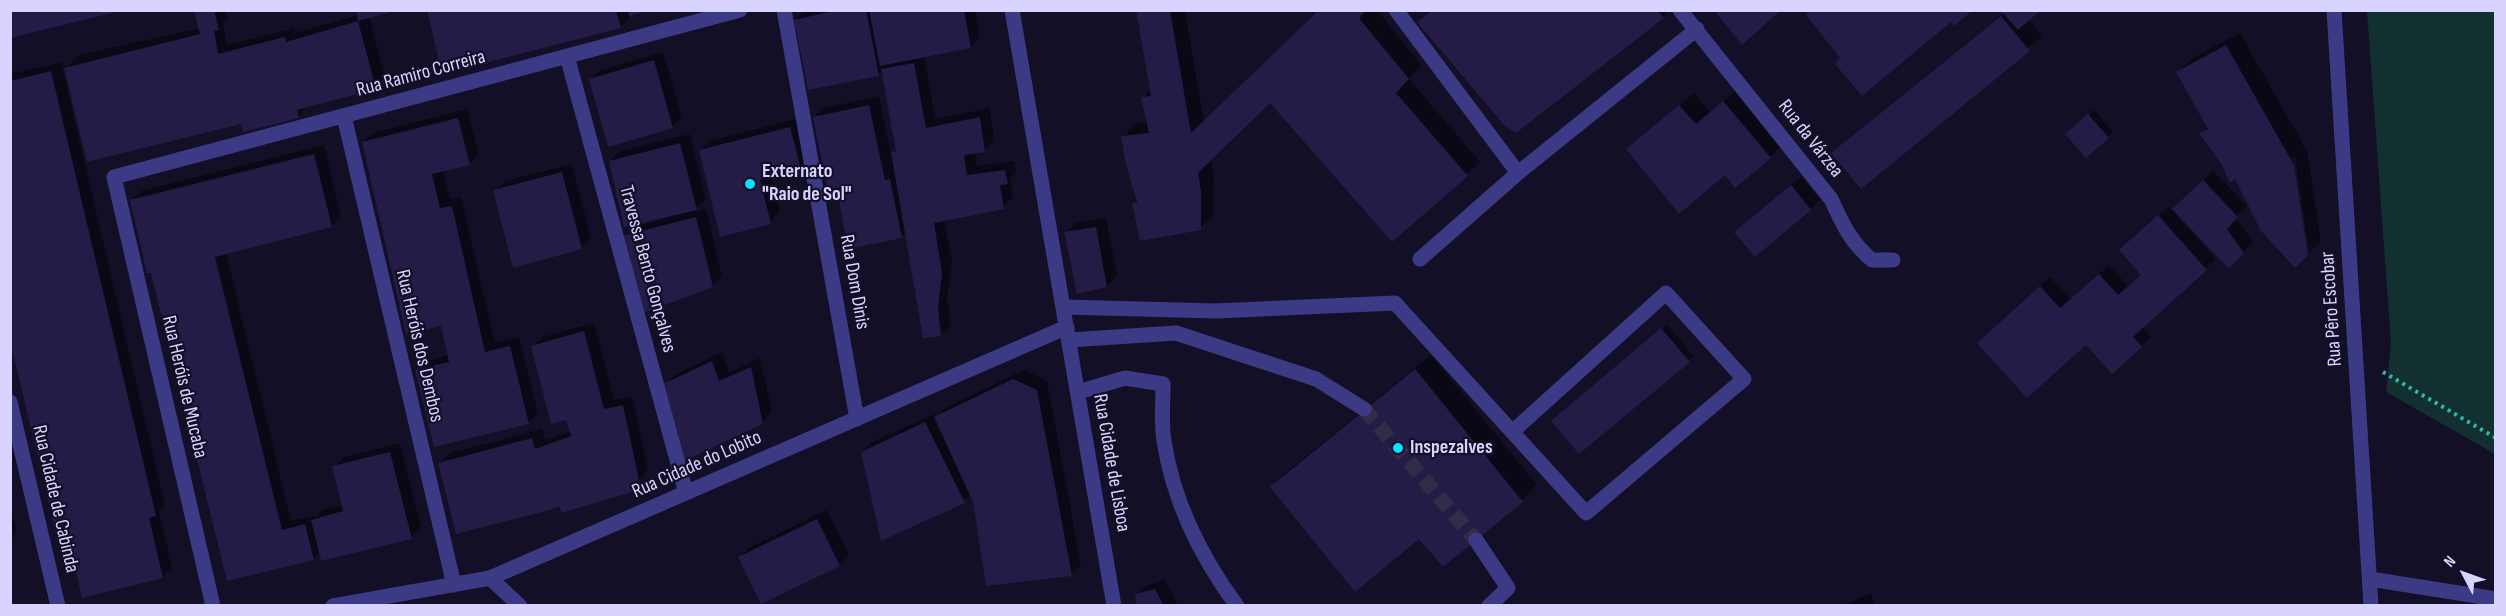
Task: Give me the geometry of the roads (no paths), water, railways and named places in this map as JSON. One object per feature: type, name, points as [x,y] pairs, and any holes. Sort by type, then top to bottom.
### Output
[{"type":"street","name":"Rua Ramiro Correira","points":[[114,177],[740,10]]},
{"type":"street","name":"Rua Dom Dinis","points":[[784,10],[857,418]]},
{"type":"street","name":"Rua Cidade de Lisboa","points":[[1012,10],[1114,606]]},
{"type":"street","points":[[1396,10],[1518,172]]},
{"type":"street","name":"Rua da Várzea","points":[[1680,10],[1831,199],[1846,233],[1860,251],[1872,260],[1893,260]]},
{"type":"street","name":"Rua Pêro Escobar","points":[[2334,10],[2372,606]]},
{"type":"street","points":[[1420,259],[1518,172],[1697,29]]},
{"type":"street","name":"Travessa Bento Gonçalves","points":[[567,56],[686,493]]},
{"type":"street","name":"Rua Heróis dos Dembos","points":[[344,116],[454,585]]},
{"type":"street","name":"Rua Heróis de Mucaba","points":[[114,177],[213,606]]},
{"type":"street","points":[[1064,307],[1216,311],[1395,303],[1512,432],[1586,513],[1744,380],[1666,293],[1512,432]]},
{"type":"street","name":"Rua Cidade do Lobito","points":[[333,606],[490,578],[857,418],[1068,333],[1176,333],[1316,379],[1364,409]]},
{"type":"street","points":[[1078,392],[1125,378],[1163,384],[1163,440],[1182,513],[1237,606]]},
{"type":"street","name":"Rua Cidade de Cabinda","points":[[10,402],[14,431],[58,606]]},
{"type":"street","points":[[1476,540],[1508,588],[1489,606]]},
{"type":"street","points":[[490,578],[520,606]]},
{"type":"street","points":[[2370,579],[2490,598],[2496,601]]},
{"type":"tunnel","points":[[1364,409],[1476,540]]},
{"type":"place","name":"Externato \"Raio de Sol\"","points":[[750,184]]},
{"type":"place","name":"Inspezalves","points":[[1398,448]]}]
